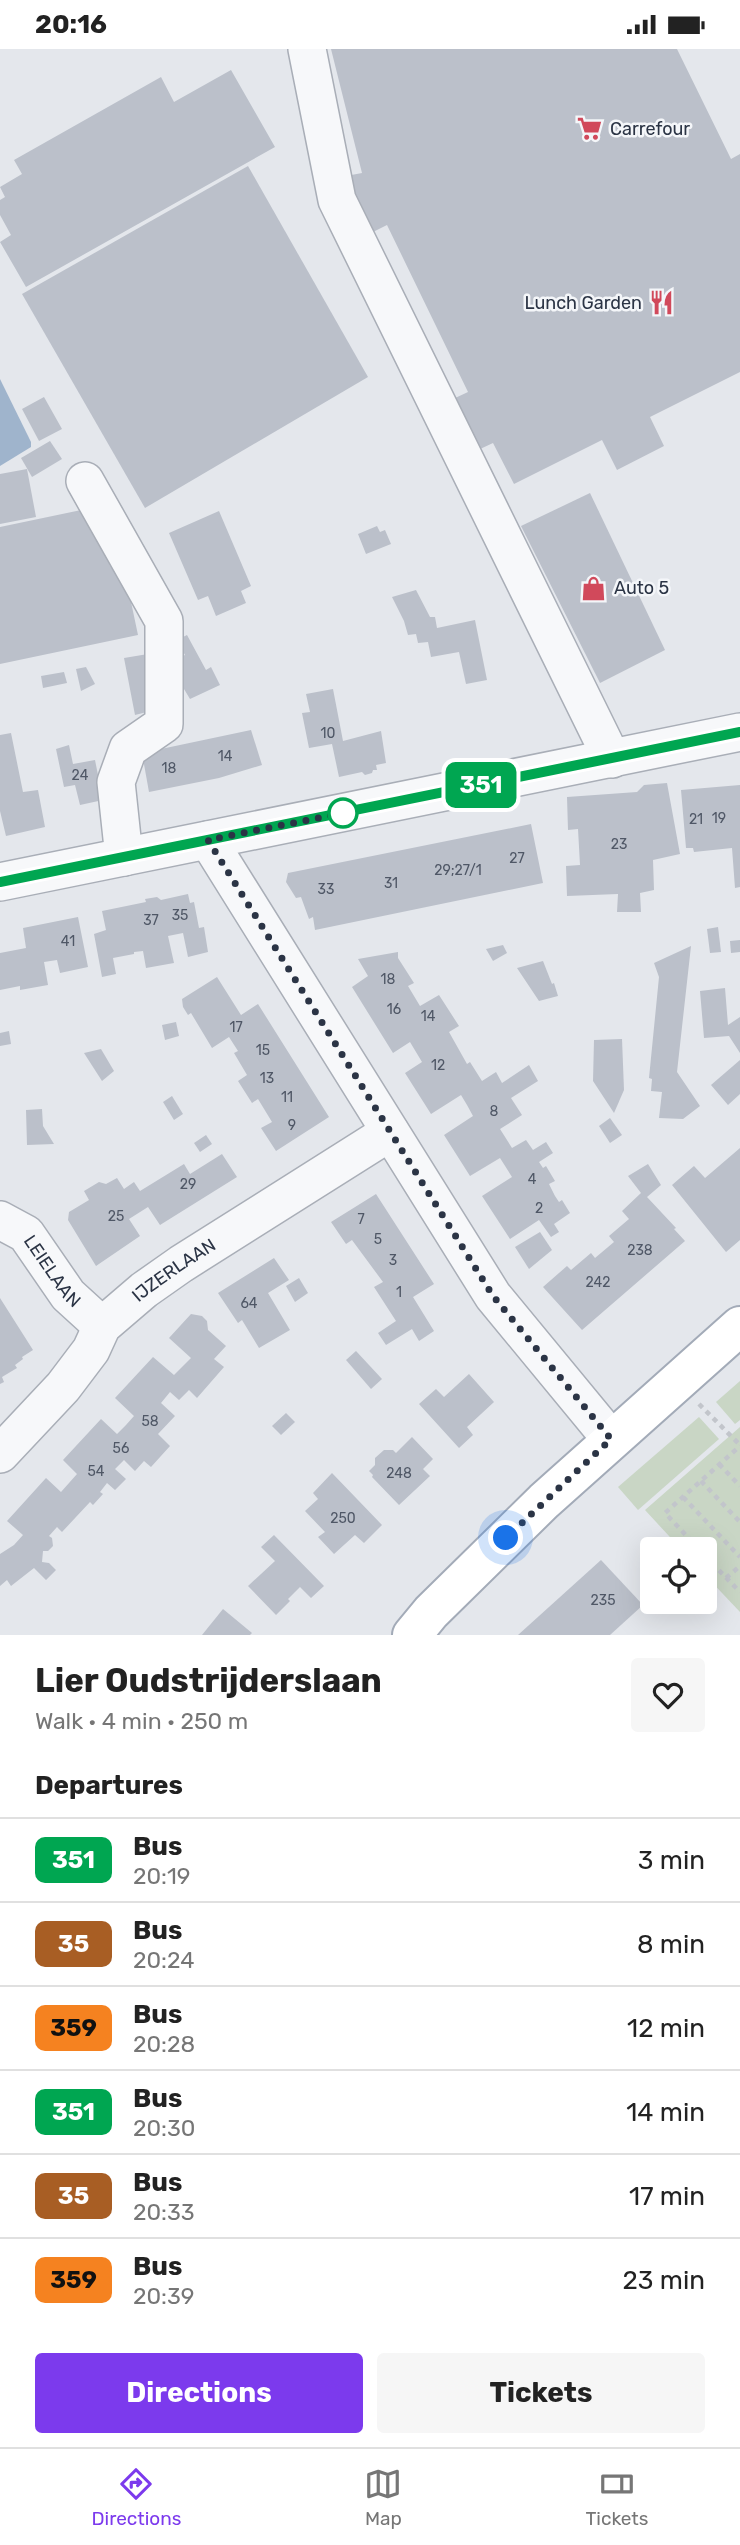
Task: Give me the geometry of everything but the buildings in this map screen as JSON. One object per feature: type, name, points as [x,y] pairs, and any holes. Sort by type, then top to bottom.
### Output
[{"type":"main road","points":[[412,1635],[431,1612],[544,1501],[740,1326]]},
{"type":"street","points":[[306,49],[337,200],[612,759]]},
{"type":"street","points":[[85,481],[164,621],[164,724],[128,749],[116,782],[124,857]]},
{"type":"street","points":[[0,882],[740,732]]},
{"type":"street","points":[[208,840],[493,1296],[611,1439]]},
{"type":"street","name":"IJZERLAAN","points":[[0,1454],[63,1387],[91,1350],[102,1326],[144,1290],[390,1132]]},
{"type":"street","name":"LEIELAAN","points":[[0,1220],[26,1234],[68,1295],[102,1326]]},
{"type":"path","points":[[688,1537],[665,1513],[740,1446],[698,1403]]},
{"type":"path","points":[[719,1464],[740,1486]]},
{"type":"path","points":[[701,1481],[740,1522]]},
{"type":"path","points":[[683,1497],[740,1557]]},
{"type":"path","points":[[726,1579],[740,1566]]},
{"type":"path","points":[[717,1569],[740,1592]]},
{"type":"green space","points":[[740,1381],[740,1420],[735,1424],[716,1402]]},
{"type":"green space","points":[[699,1417],[719,1439],[638,1510],[618,1487]]},
{"type":"green space","points":[[740,1427],[740,1612],[717,1588],[717,1537],[670,1537],[645,1510]]},
{"type":"water","points":[[0,379],[31,447],[0,466]]},
{"type":"bus line","name":"351","points":[[0,882],[740,732]]},
{"type":"place","name":"Carrefour","points":[[590,129]]},
{"type":"place","name":"Lunch Garden","points":[[662,303]]},
{"type":"place","name":"Auto 5","points":[[594,588]]},
{"type":"route","points":[[343,813],[208,840],[493,1296],[611,1439],[506,1538]]}]
